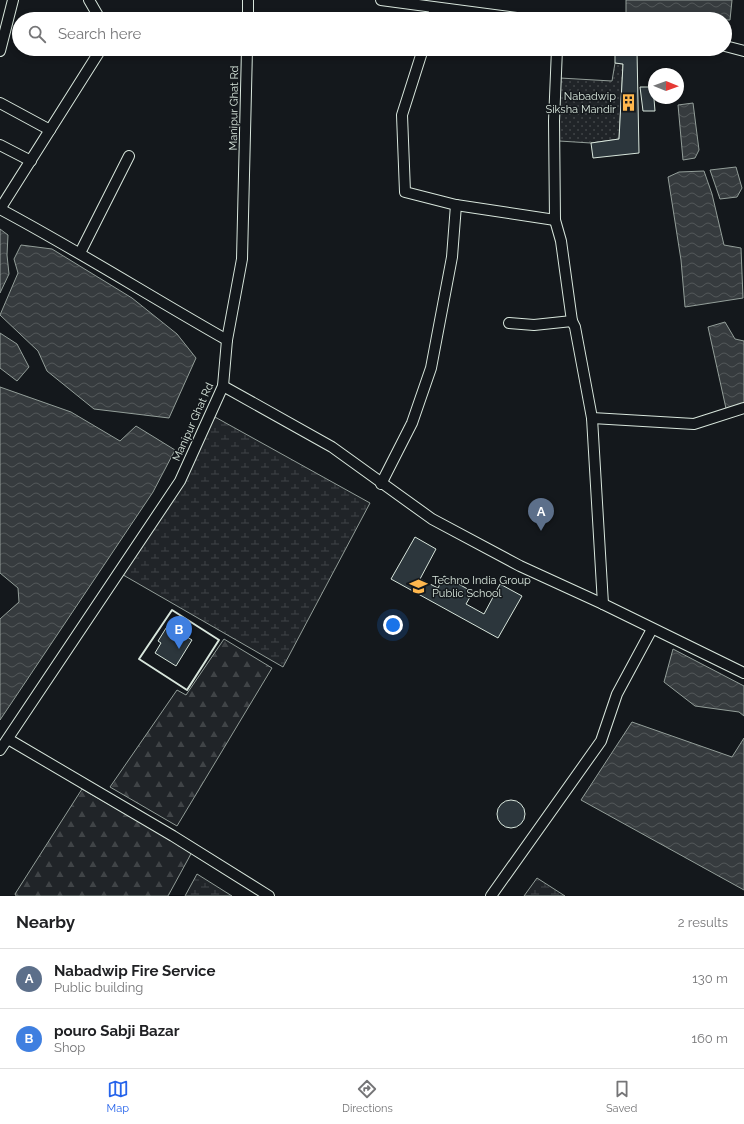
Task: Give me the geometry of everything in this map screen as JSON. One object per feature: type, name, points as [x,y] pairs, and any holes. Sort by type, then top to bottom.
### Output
[{"type":"street","points":[[0,51],[13,0]]},
{"type":"street","points":[[89,0],[96,12]]},
{"type":"street","points":[[248,0],[248,12]]},
{"type":"street","points":[[381,0],[406,2],[435,8],[467,12]]},
{"type":"street","points":[[434,12],[435,8]]},
{"type":"street","points":[[732,48],[744,51]]},
{"type":"street","points":[[98,56],[0,209],[80,253],[163,304],[227,340]]},
{"type":"street","name":"Manipur Ghat Rd","points":[[0,750],[180,481],[223,386],[227,340],[242,259],[247,56]]},
{"type":"street","points":[[420,56],[402,115],[405,192],[456,205],[555,220]]},
{"type":"street","points":[[557,56],[554,121],[555,220],[561,241],[572,321],[575,327],[592,418],[602,604]]},
{"type":"street","points":[[0,102],[50,130]]},
{"type":"street","points":[[0,145],[32,161]]},
{"type":"street","points":[[80,253],[129,156]]},
{"type":"street","points":[[382,484],[412,423],[431,368],[452,257],[456,205]]},
{"type":"street","points":[[509,323],[534,325],[572,321]]},
{"type":"street","points":[[223,386],[332,447],[438,523],[520,566],[744,673]]},
{"type":"street","points":[[592,418],[694,424],[744,408]]},
{"type":"street","points":[[491,896],[601,741],[617,694],[652,629]]},
{"type":"street","points":[[8,738],[173,836],[269,896]]},
{"type":"green space","points":[[615,63],[623,64],[619,139],[591,143],[559,141],[560,78],[612,81]]},
{"type":"green space","points":[[215,417],[370,503],[283,667],[118,572],[180,481],[200,437]]},
{"type":"green space","points":[[224,639],[272,668],[177,826],[110,787],[177,690],[186,695]]},
{"type":"green space","points":[[82,789],[192,852],[168,896],[16,896],[15,894]]},
{"type":"green space","points":[[197,874],[232,896],[185,896]]},
{"type":"green space","points":[[537,878],[565,896],[524,896]]},
{"type":"water","points":[[626,0],[732,0],[731,12],[626,12]]},
{"type":"water","points":[[693,103],[699,150],[695,158],[683,160],[678,105]]},
{"type":"water","points":[[736,167],[742,188],[737,197],[720,199],[710,170]]},
{"type":"water","points":[[704,171],[712,194],[724,245],[741,248],[743,298],[685,307],[681,260],[668,177],[679,172]]},
{"type":"water","points":[[0,229],[8,235],[7,255],[9,274],[0,293]]},
{"type":"water","points":[[21,245],[52,249],[132,298],[177,334],[196,358],[169,418],[94,409],[47,371],[38,351],[0,315],[18,273],[14,259]]},
{"type":"water","points":[[725,322],[735,339],[744,341],[744,407],[727,413],[708,327]]},
{"type":"water","points":[[0,333],[17,344],[29,367],[17,381],[0,368]]},
{"type":"water","points":[[0,387],[71,412],[120,441],[136,426],[175,450],[153,492],[0,720],[0,619],[19,602],[18,588],[0,573]]},
{"type":"water","points":[[673,649],[744,686],[744,716],[739,712],[695,706],[664,682]]},
{"type":"water","points":[[632,722],[732,757],[744,738],[744,890],[581,800]]},
{"type":"building","name":"Nabadwip Siksha Mandir","points":[[615,56],[637,56],[639,153],[593,158],[591,143],[619,139],[623,64],[615,63]]},
{"type":"building","points":[[640,87],[648,87],[648,104],[654,104],[655,111],[643,111]]},
{"type":"building","name":"Techno India Group Public School","points":[[415,537],[436,549],[420,579],[438,588],[444,576],[473,592],[466,604],[484,614],[500,584],[522,596],[498,638],[391,579]]},
{"type":"building","points":[[168,625],[192,640],[176,666],[155,653],[161,643],[158,641]]},
{"type":"building","points":[[511,800],[521,804],[525,814],[521,824],[511,828],[501,824],[497,814],[501,804]]},
{"type":"wall","points":[[172,610],[219,640],[187,690],[139,659],[172,610]]},
{"type":"place","name":"Nabadwip Siksha Mandir","points":[[629,102]]},
{"type":"place","name":"Nabadwip Fire Service","points":[[541,531]]},
{"type":"place","name":"Techno India Group Public School","points":[[419,586]]},
{"type":"place","name":"pouro Sabji Bazar","points":[[179,649]]}]
